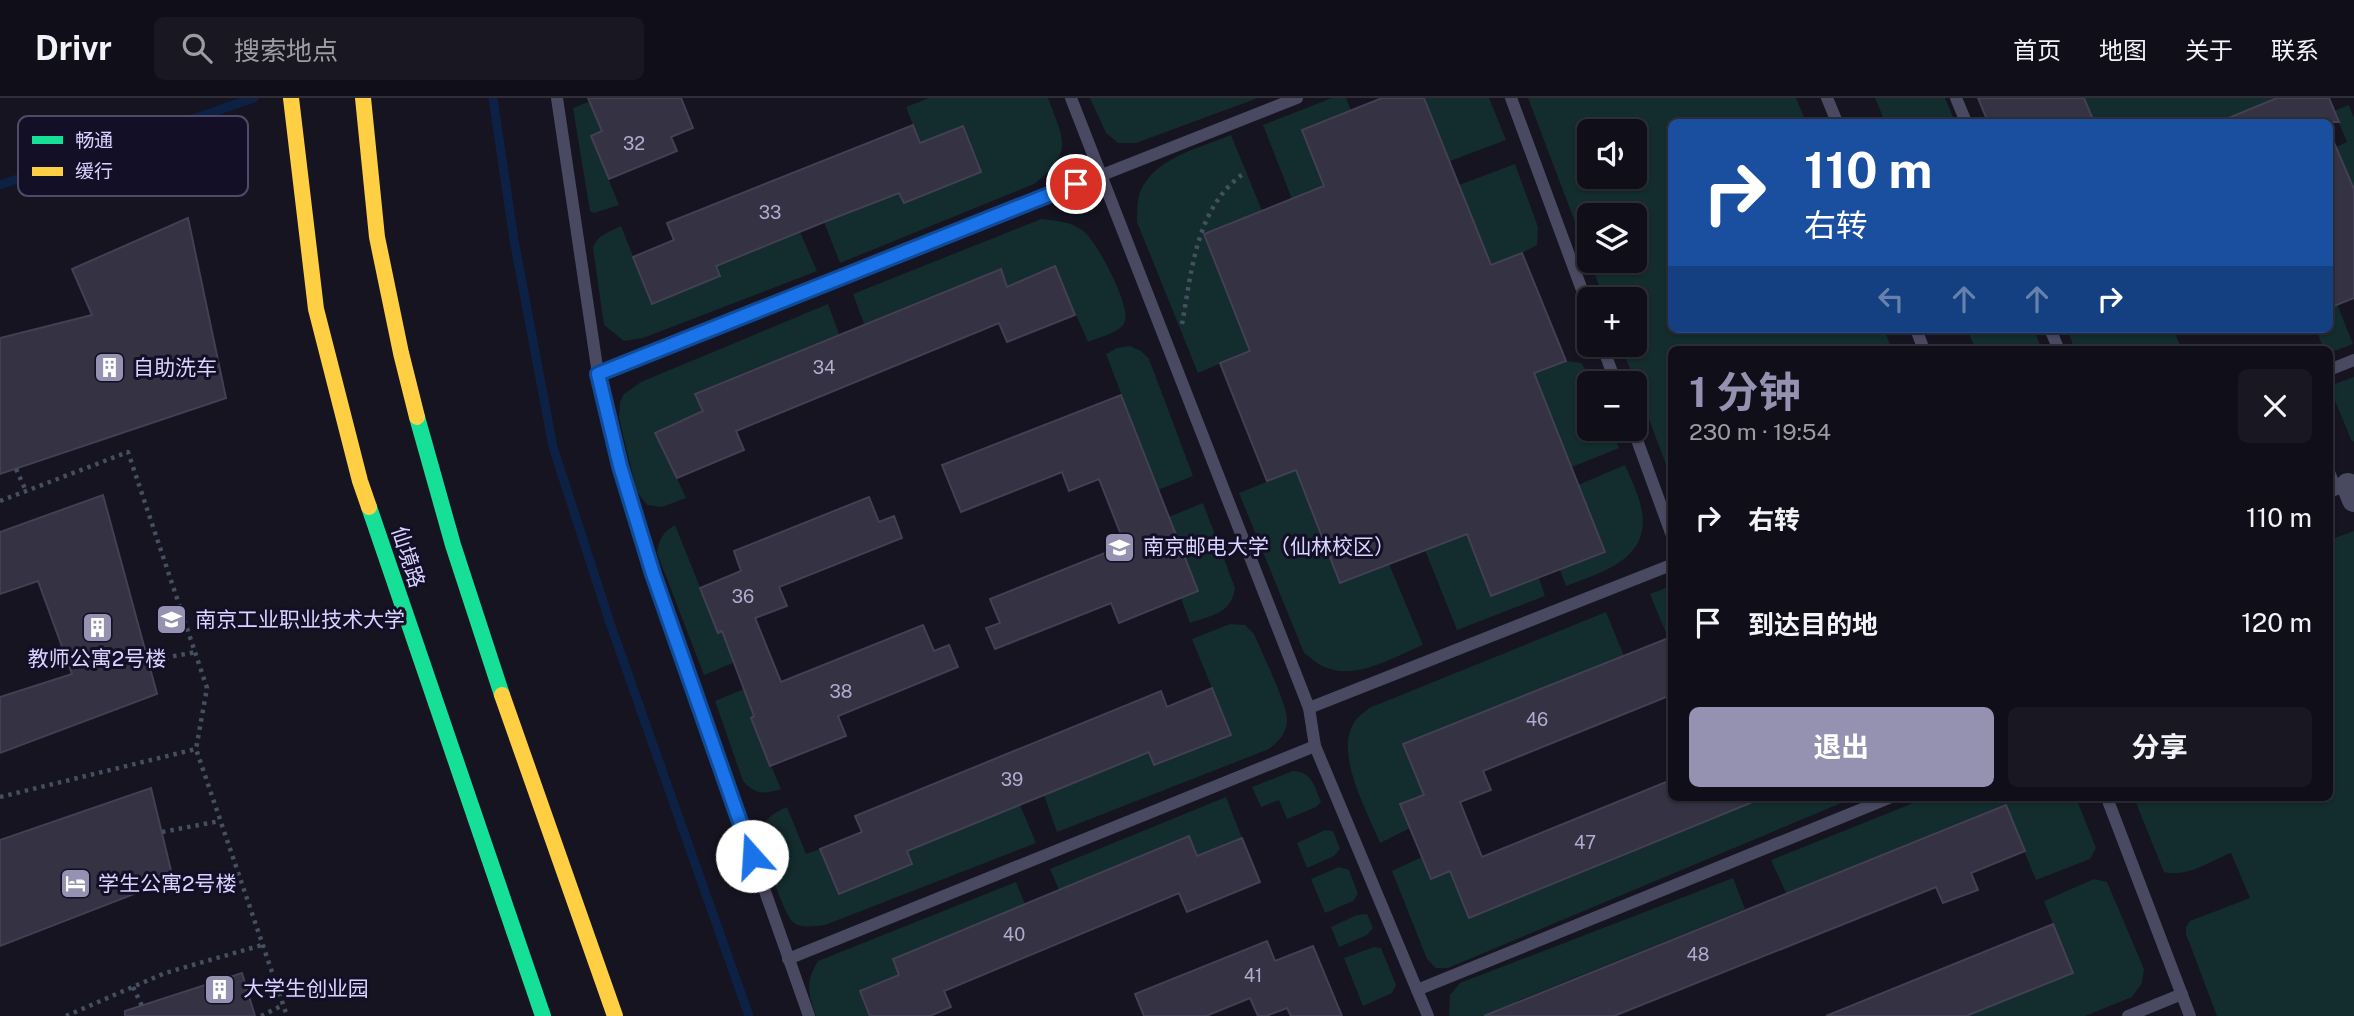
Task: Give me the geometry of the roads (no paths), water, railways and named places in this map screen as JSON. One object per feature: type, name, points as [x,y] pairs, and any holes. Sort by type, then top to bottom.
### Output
[{"type":"main road","name":"仙境路","points":[[291,98],[316,309],[360,481],[543,1016]]},
{"type":"main road","points":[[363,98],[380,254],[407,377],[444,516],[496,677],[615,1016]]},
{"type":"lane","points":[[557,98],[598,374],[620,466],[653,574],[808,1016]]},
{"type":"lane","points":[[1071,98],[1310,708],[1315,747],[1428,1016]]},
{"type":"lane","points":[[598,374],[1297,98]]},
{"type":"lane","points":[[1511,98],[1581,287]]},
{"type":"lane","points":[[1827,98],[1836,119]]},
{"type":"lane","points":[[1956,98],[1965,119]]},
{"type":"lane","points":[[2333,368],[2354,360]]},
{"type":"lane","points":[[1637,441],[1668,525]]},
{"type":"lane","points":[[1310,708],[1668,566]]},
{"type":"lane","points":[[788,958],[1315,747]]},
{"type":"lane","points":[[1417,990],[1882,801]]},
{"type":"lane","points":[[2108,801],[2190,1016]]},
{"type":"lane","points":[[2128,1016],[2182,994]]},
{"type":"waterway","points":[[201,116],[254,98]]},
{"type":"waterway","points":[[493,98],[514,240],[553,447],[611,626],[749,1016]]},
{"type":"waterway","points":[[0,185],[18,179]]},
{"type":"place","name":"自助洗车","points":[[110,368]]},
{"type":"place","name":"南京邮电大学（仙林校区）","points":[[1120,547]]},
{"type":"place","name":"南京工业职业技术大学","points":[[172,620]]},
{"type":"place","name":"教师公寓2号楼","points":[[97,627]]},
{"type":"place","name":"学生公寓2号楼","points":[[75,884]]},
{"type":"place","name":"大学生创业园","points":[[220,989]]}]
